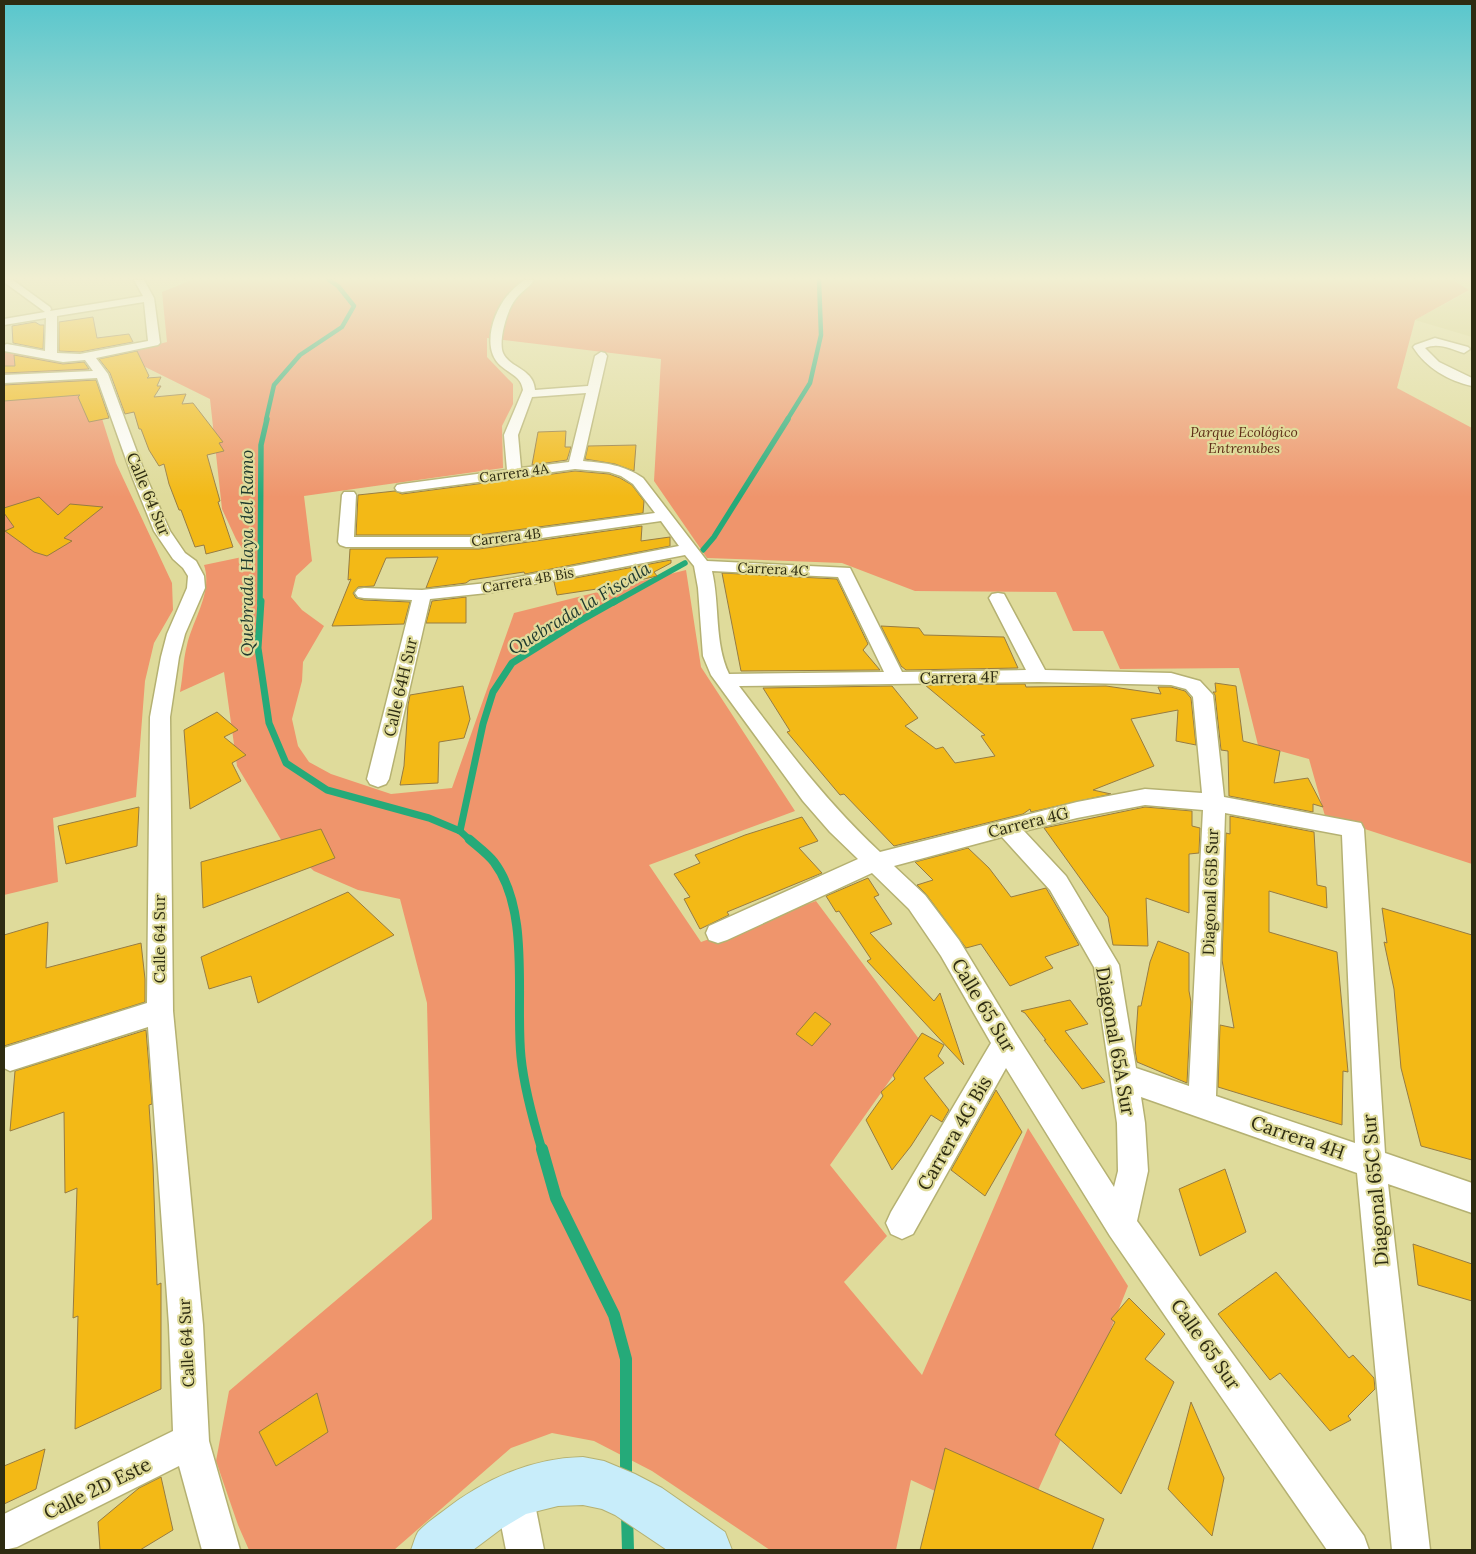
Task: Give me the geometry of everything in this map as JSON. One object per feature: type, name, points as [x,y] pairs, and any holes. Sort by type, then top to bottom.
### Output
[{"type":"street","points":[[32,353],[96,366]]},
{"type":"street","points":[[56,353],[57,357]]},
{"type":"street","points":[[4,379],[96,366],[129,353]]},
{"type":"street","points":[[497,353],[502,362],[525,376],[530,384],[510,435],[514,473]]},
{"type":"street","points":[[1424,353],[1440,368],[1472,382]]},
{"type":"street","points":[[575,465],[601,356]]},
{"type":"street","points":[[1428,358],[1426,362],[1432,369],[1470,395]]},
{"type":"street","name":"Calle 64 Sur","points":[[96,366],[162,531],[179,556],[190,565],[196,576],[196,588],[176,634],[170,657],[160,717],[160,1011],[186,1325],[191,1441],[221,1550]]},
{"type":"street","points":[[527,394],[593,389]]},
{"type":"street","name":"Carrera 4A","points":[[402,488],[575,465],[611,468],[626,473]]},
{"type":"street","name":"Calle 65 Sur","points":[[626,473],[638,480],[696,557],[707,588],[712,656],[724,680],[838,826],[917,902],[950,948],[1006,1043],[1121,1225],[1350,1550]]},
{"type":"street","name":"Carrera 4B","points":[[349,494],[346,542],[479,542],[665,516]]},
{"type":"street","name":"Carrera 4C","points":[[696,557],[844,572],[896,678]]},
{"type":"street","name":"Carrera 4B Bis","points":[[364,593],[422,595],[487,588],[696,557]]},
{"type":"street","name":"Calle 64H Sur","points":[[378,779],[422,595]]},
{"type":"street","points":[[998,598],[1039,676]]},
{"type":"street","name":"Carrera 4F","points":[[724,680],[1039,676],[1171,679],[1193,685]]},
{"type":"street","name":"Diagonal 65B Sur","points":[[1193,685],[1203,695],[1214,803],[1202,1104]]},
{"type":"street","name":"Carrera 4G","points":[[718,933],[875,862],[1077,810],[1145,797],[1176,798],[1214,803],[1353,829]]},
{"type":"street","name":"Diagonal 65A Sur","points":[[1007,827],[1058,883],[1106,965],[1131,1123],[1133,1171],[1121,1225]]},
{"type":"street","name":"Diagonal 65C Sur","points":[[1353,829],[1371,1163],[1411,1550]]},
{"type":"street","points":[[10,1058],[160,1011]]},
{"type":"street","name":"Carrera 4G Bis","points":[[902,1223],[1006,1043]]},
{"type":"street","name":"Carrera 4H","points":[[1123,1077],[1472,1198]]},
{"type":"street","name":"Calle 2D Este","points":[[4,1534],[191,1441]]},
{"type":"street","points":[[436,1550],[487,1511],[514,1494],[546,1484],[574,1481],[623,1494],[707,1550]]},
{"type":"street","points":[[514,1494],[525,1550]]},
{"type":"green space","points":[[4,353],[7,353],[74,363],[86,368],[116,463],[172,583],[173,610],[154,643],[145,681],[136,797],[53,818],[58,882],[4,895]]},
{"type":"green space","points":[[487,353],[487,357],[513,384],[513,404],[502,426],[503,468],[304,496],[312,561],[296,576],[291,597],[302,610],[324,626],[303,662],[302,681],[292,719],[298,746],[309,762],[331,774],[391,794],[452,788],[514,613],[686,570],[701,667],[795,811],[649,865],[701,942],[816,901],[919,1039],[830,1165],[887,1236],[844,1282],[922,1375],[1028,1128],[1128,1286],[1110,1331],[1020,1530],[911,1480],[896,1550],[770,1550],[652,1471],[594,1441],[552,1433],[511,1448],[394,1550],[249,1550],[238,1525],[216,1461],[229,1391],[432,1219],[427,1003],[400,899],[358,890],[314,871],[283,843],[237,766],[224,672],[180,692],[187,645],[206,585],[204,565],[247,556],[236,539],[222,509],[210,399],[119,354]]},
{"type":"green space","name":"Parque Ecológico Entrenubes","points":[[607,353],[1406,353],[1397,388],[1472,428],[1472,864],[1325,816],[1309,759],[1258,745],[1239,668],[1120,669],[1103,631],[1073,631],[1056,592],[915,591],[842,563],[707,558],[654,481],[661,359]]},
{"type":"building","points":[[138,353],[149,376],[147,378],[161,377],[157,386],[161,386],[154,397],[186,394],[182,404],[193,403],[223,442],[219,443],[224,451],[207,455],[220,501],[218,502],[233,547],[206,554],[204,545],[195,547],[169,484],[164,464],[159,466],[149,450],[141,429],[139,429],[134,412],[125,414],[110,373],[99,359]]},
{"type":"building","points":[[14,355],[63,364],[84,362],[89,369],[4,373],[4,366],[15,366]]},
{"type":"building","points":[[96,380],[109,418],[89,422],[78,397],[80,395],[4,401],[4,385]]},
{"type":"building","points":[[566,431],[565,447],[571,447],[567,460],[532,465],[538,432]]},
{"type":"building","points":[[636,445],[634,471],[615,464],[585,459],[588,446]]},
{"type":"building","points":[[575,471],[609,474],[632,485],[644,501],[643,513],[479,535],[356,535],[358,495],[395,491],[402,494]]},
{"type":"building","points":[[39,497],[58,515],[70,504],[103,507],[64,538],[72,541],[47,556],[34,552],[5,531],[14,527],[4,513],[4,508]]},
{"type":"building","points":[[642,526],[641,541],[670,537],[670,546],[525,574],[524,572],[470,580],[466,583],[426,588],[438,557],[386,558],[374,586],[358,587],[353,593],[356,598],[364,600],[410,602],[404,624],[332,626],[351,579],[348,580],[350,549],[479,549]]},
{"type":"building","points":[[671,560],[671,563],[654,572],[657,576],[610,587],[557,595],[554,582]]},
{"type":"building","points":[[722,573],[837,579],[868,644],[863,650],[880,670],[741,671]]},
{"type":"building","points":[[466,597],[466,623],[426,623],[432,601]]},
{"type":"building","points":[[881,626],[919,628],[924,635],[1004,637],[1018,668],[906,670],[901,666]]},
{"type":"building","points":[[1215,683],[1236,686],[1243,741],[1280,751],[1274,783],[1308,778],[1323,807],[1313,804],[1313,812],[1229,796],[1228,751],[1221,750],[1215,695],[1213,692],[1216,692]]},
{"type":"building","points":[[1025,684],[1026,687],[1106,686],[1161,694],[1158,687],[1171,687],[1185,691],[1191,698],[1196,745],[1176,741],[1178,710],[1131,719],[1154,766],[1093,790],[1111,794],[1031,812],[1030,809],[1023,814],[894,846],[844,794],[840,795],[787,732],[790,731],[763,688],[892,686],[918,718],[905,726],[936,749],[943,747],[955,763],[995,756],[981,736],[985,735],[925,685]]},
{"type":"building","points":[[463,686],[470,719],[464,738],[439,742],[438,783],[400,785],[404,766],[410,695]]},
{"type":"building","points":[[217,712],[238,730],[224,737],[246,755],[232,763],[241,781],[190,809],[184,730]]},
{"type":"building","points":[[139,807],[137,846],[66,864],[58,826]]},
{"type":"building","points":[[1145,807],[1192,811],[1192,826],[1200,828],[1199,853],[1189,854],[1189,913],[1146,898],[1148,946],[1113,945],[1108,917],[1044,828]]},
{"type":"building","points":[[1230,816],[1314,832],[1317,885],[1326,887],[1327,908],[1269,891],[1269,932],[1337,952],[1348,1072],[1343,1071],[1342,1125],[1218,1087],[1220,1025],[1234,1028],[1222,960],[1226,833],[1230,834]]},
{"type":"building","points":[[802,817],[818,841],[799,848],[822,873],[727,912],[729,915],[700,929],[684,899],[690,897],[674,874],[700,863],[695,855],[745,835]]},
{"type":"building","points":[[321,829],[335,858],[203,908],[201,862]]},
{"type":"building","points":[[968,848],[989,868],[1011,897],[1046,888],[1079,945],[1045,957],[1053,968],[1010,986],[981,944],[966,948],[926,894],[917,885],[933,880],[915,862]]},
{"type":"building","points":[[868,878],[879,895],[874,897],[892,924],[870,933],[934,1001],[940,993],[964,1065],[867,961],[871,959],[839,911],[836,912],[826,896]]},
{"type":"building","points":[[348,892],[394,935],[258,1003],[251,976],[209,989],[201,957]]},
{"type":"building","points":[[1382,908],[1472,935],[1472,1160],[1421,1146],[1401,1068],[1394,989],[1384,942],[1387,943]]},
{"type":"building","points":[[48,922],[46,968],[141,943],[145,979],[145,1002],[4,1046],[4,935]]},
{"type":"building","points":[[1158,941],[1189,953],[1189,991],[1191,1002],[1187,1083],[1137,1062],[1135,1050],[1138,1006],[1141,1006],[1150,962]]},
{"type":"building","points":[[1070,1000],[1088,1024],[1065,1031],[1105,1082],[1082,1089],[1025,1013],[1021,1011]]},
{"type":"building","points":[[815,1012],[831,1024],[812,1046],[796,1034]]},
{"type":"building","points":[[146,1030],[152,1104],[149,1105],[157,1285],[161,1283],[161,1389],[75,1429],[78,1316],[73,1318],[77,1188],[65,1193],[64,1112],[10,1131],[15,1071]]},
{"type":"building","points":[[922,1033],[944,1045],[938,1056],[944,1063],[924,1078],[949,1110],[942,1122],[931,1115],[911,1146],[892,1170],[866,1120],[883,1096],[881,1092],[895,1079],[893,1075]]},
{"type":"building","points":[[996,1090],[1022,1132],[985,1196],[951,1170]]},
{"type":"building","points":[[1225,1169],[1246,1232],[1200,1256],[1179,1189]]},
{"type":"building","points":[[1413,1244],[1472,1264],[1472,1301],[1418,1285]]},
{"type":"building","points":[[1276,1272],[1349,1358],[1353,1355],[1374,1378],[1375,1389],[1348,1416],[1351,1420],[1330,1431],[1280,1373],[1270,1380],[1218,1314]]},
{"type":"building","points":[[1129,1298],[1165,1334],[1145,1359],[1174,1382],[1121,1494],[1055,1435],[1115,1322],[1111,1319]]},
{"type":"building","points":[[317,1393],[328,1432],[276,1466],[259,1432]]},
{"type":"building","points":[[1191,1402],[1224,1478],[1212,1536],[1168,1489]]},
{"type":"building","points":[[945,1448],[1104,1519],[1092,1550],[920,1550]]},
{"type":"building","points":[[45,1449],[36,1489],[4,1504],[4,1466]]},
{"type":"building","points":[[161,1477],[173,1530],[140,1550],[100,1550],[98,1522],[139,1488]]},
{"type":"waterway","name":"Quebrada Haya del Ramo","points":[[266,420],[274,385],[304,353]]},
{"type":"waterway","name":"Quebrada la Fiscala","points":[[787,420],[810,383],[817,353]]},
{"type":"waterway","name":"Quebrada Haya del Ramo","points":[[260,603],[261,445],[267,419]]},
{"type":"waterway","name":"Quebrada la Fiscala","points":[[703,550],[714,537],[788,419]]},
{"type":"waterway","name":"Quebrada la Fiscala","points":[[613,603],[685,563]]},
{"type":"waterway","name":"Quebrada Haya del Ramo","points":[[261,601],[258,648],[269,723],[286,763],[327,790],[429,818],[460,831]]},
{"type":"waterway","name":"Quebrada la Fiscala","points":[[460,831],[483,724],[493,692],[512,663],[615,601]]},
{"type":"waterway","name":"Quebrada Haya del Ramo","points":[[460,831],[470,840]]},
{"type":"waterway","name":"Quebrada Haya del Ramo","points":[[469,839],[494,862],[506,882],[513,905],[519,956],[522,1069],[532,1116],[542,1150]]},
{"type":"waterway","name":"Quebrada Haya del Ramo","points":[[542,1149],[556,1198],[614,1315],[626,1359],[626,1480]]},
{"type":"waterway","name":"Quebrada Haya del Ramo","points":[[627,1514],[628,1550]]}]
